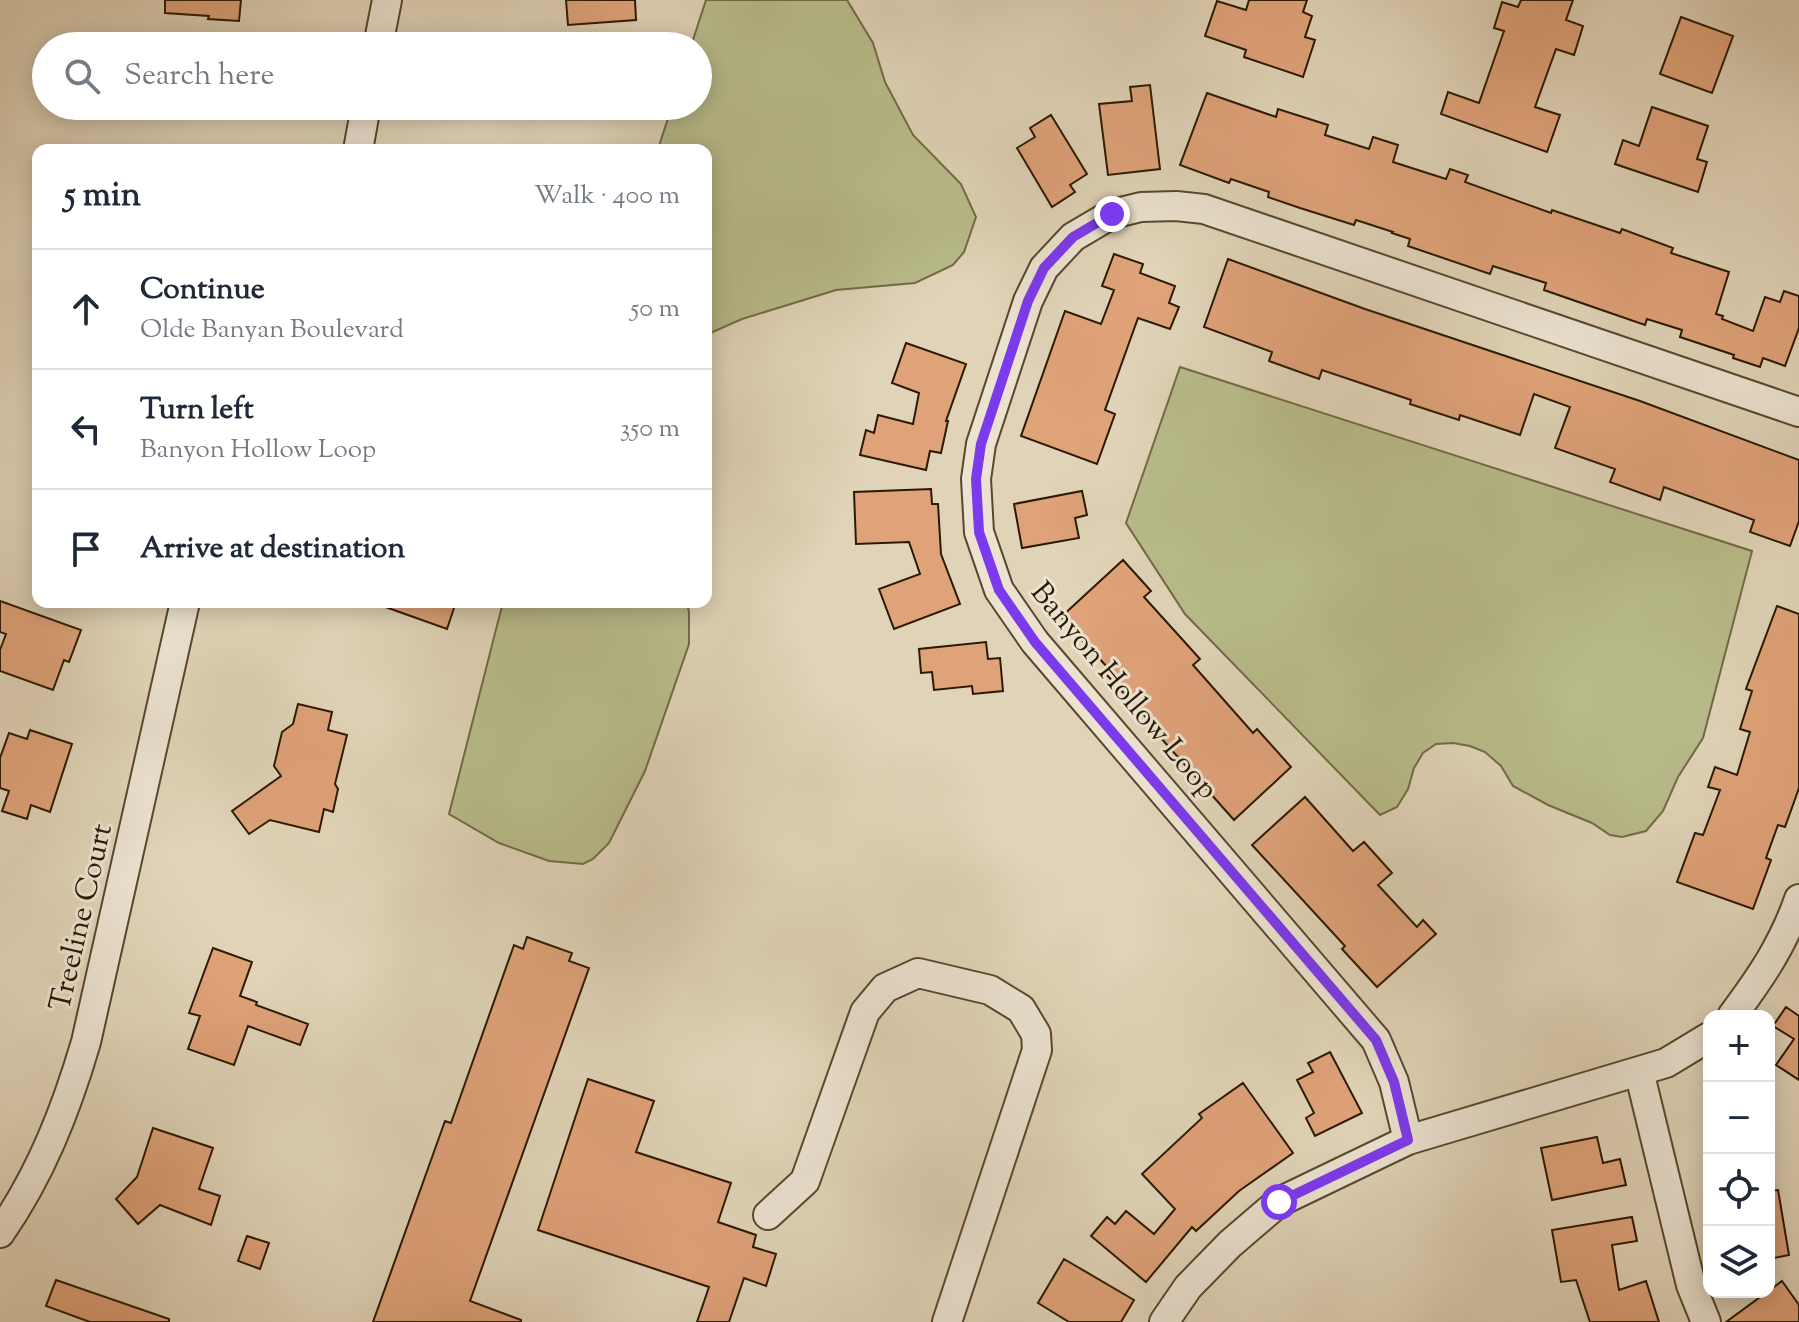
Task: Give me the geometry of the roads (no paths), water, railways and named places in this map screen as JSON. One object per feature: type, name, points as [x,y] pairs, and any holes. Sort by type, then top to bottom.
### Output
[{"type":"street","points":[[381,32],[387,0]]},
{"type":"street","points":[[359,144],[363,120]]},
{"type":"street","name":"Banyon Hollow Loop","points":[[1408,1140],[1394,1082],[1376,1040],[1035,642],[999,590],[979,532],[976,479],[981,444],[1028,301],[1044,268],[1073,237],[1112,214],[1141,207],[1204,209],[1799,412]]},
{"type":"street","name":"Treeline Court","points":[[0,1233],[31,1185],[72,1090],[86,1042],[184,608]]},
{"type":"street","points":[[1736,1010],[1763,974],[1789,927],[1799,899]]},
{"type":"street","points":[[768,1215],[805,1181],[865,1012],[885,988],[918,973],[990,990],[1021,1009],[1036,1034],[1037,1050],[947,1322]]},
{"type":"street","points":[[1164,1322],[1188,1287],[1230,1244],[1279,1202],[1408,1140],[1666,1063],[1703,1041]]},
{"type":"street","points":[[1639,1071],[1691,1285],[1706,1322]]}]
